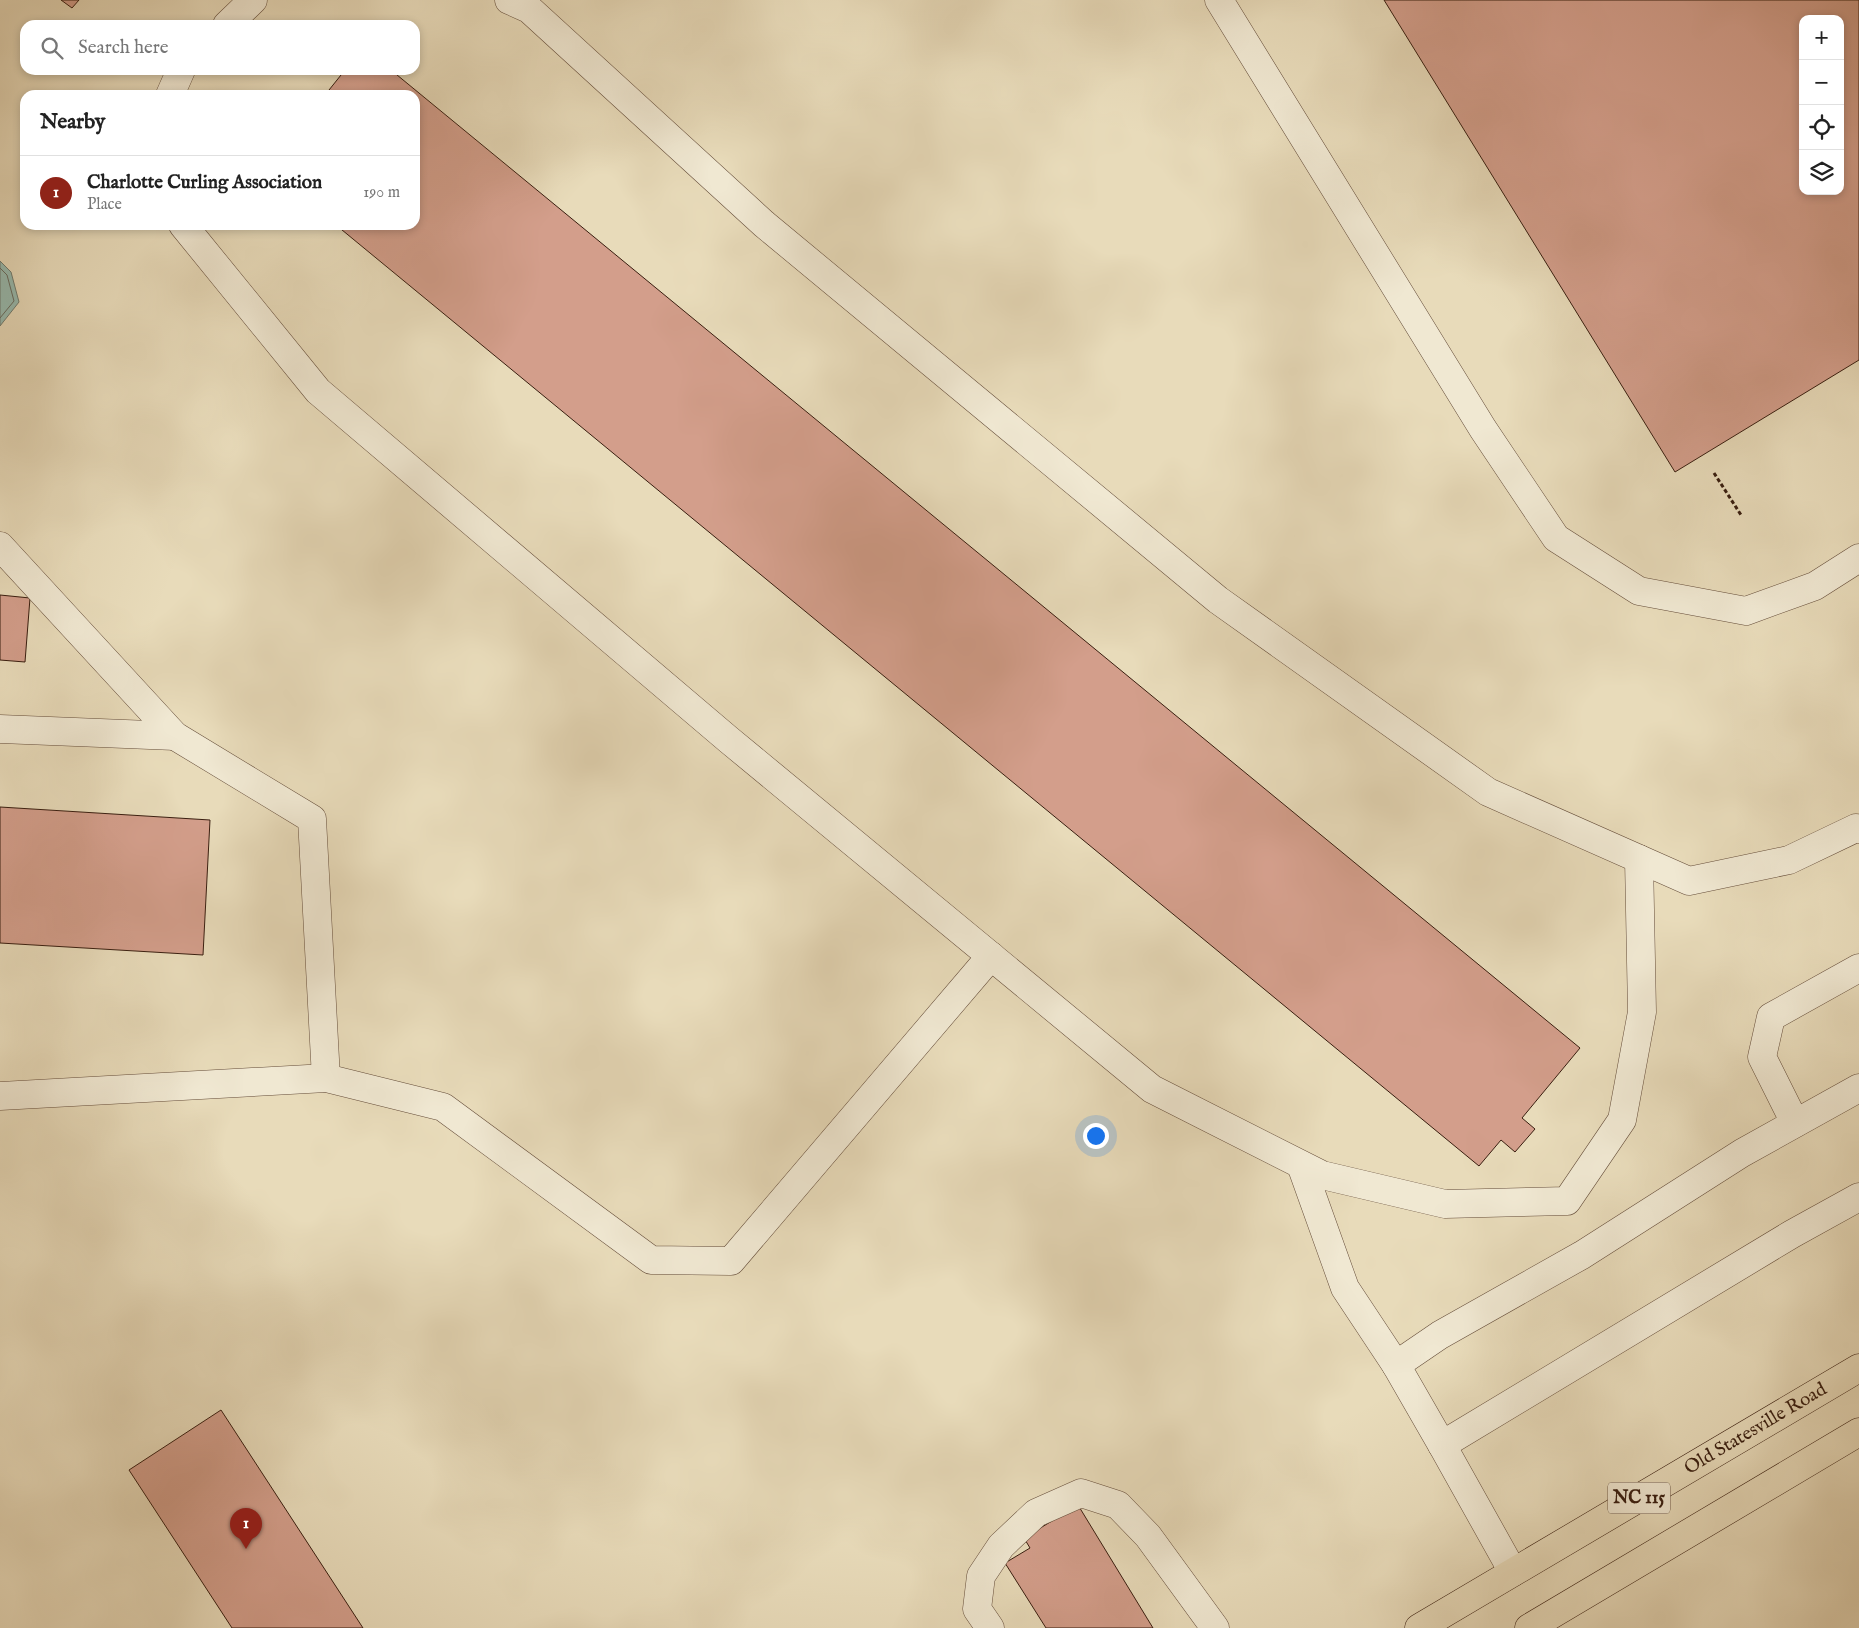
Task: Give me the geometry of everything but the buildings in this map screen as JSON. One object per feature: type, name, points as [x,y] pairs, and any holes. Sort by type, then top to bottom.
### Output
[{"type":"main road","name":"Old Statesville Road","points":[[1420,1628],[1859,1368]]},
{"type":"main road","name":"NC 115","points":[[1529,1628],[1859,1432]]},
{"type":"lane","points":[[232,20],[253,0]]},
{"type":"lane","points":[[509,0],[529,9],[764,224],[1218,600],[1488,792],[1688,881],[1789,860],[1856,828],[1859,829]]},
{"type":"lane","points":[[1219,0],[1483,429],[1556,538],[1638,591],[1746,611],[1814,586],[1859,558]]},
{"type":"lane","points":[[172,90],[179,75]]},
{"type":"lane","points":[[187,230],[318,391],[729,740],[1152,1089],[1322,1175],[1445,1204],[1567,1201],[1622,1120],[1642,1012],[1639,859]]},
{"type":"lane","points":[[0,546],[175,736],[312,819],[326,1078]]},
{"type":"lane","points":[[0,729],[175,736]]},
{"type":"lane","points":[[0,1096],[326,1078],[442,1106],[651,1260],[731,1260],[991,956]]},
{"type":"lane","points":[[1795,1123],[1762,1057],[1771,1017],[1859,968]]},
{"type":"lane","points":[[1396,1365],[1440,1335],[1582,1255],[1742,1153],[1859,1088]]},
{"type":"lane","points":[[1302,1165],[1345,1288],[1396,1365],[1514,1572]]},
{"type":"lane","points":[[1442,1445],[1783,1240],[1859,1197]]},
{"type":"lane","points":[[990,1628],[977,1609],[981,1576],[1001,1546],[1036,1513],[1081,1493],[1118,1505],[1148,1536],[1215,1628]]},
{"type":"path","points":[[1714,473],[1741,515]]},
{"type":"water","points":[[0,261],[11,272],[19,302],[0,326]]},
{"type":"place","name":"Charlotte Curling Association","points":[[246,1549]]}]
